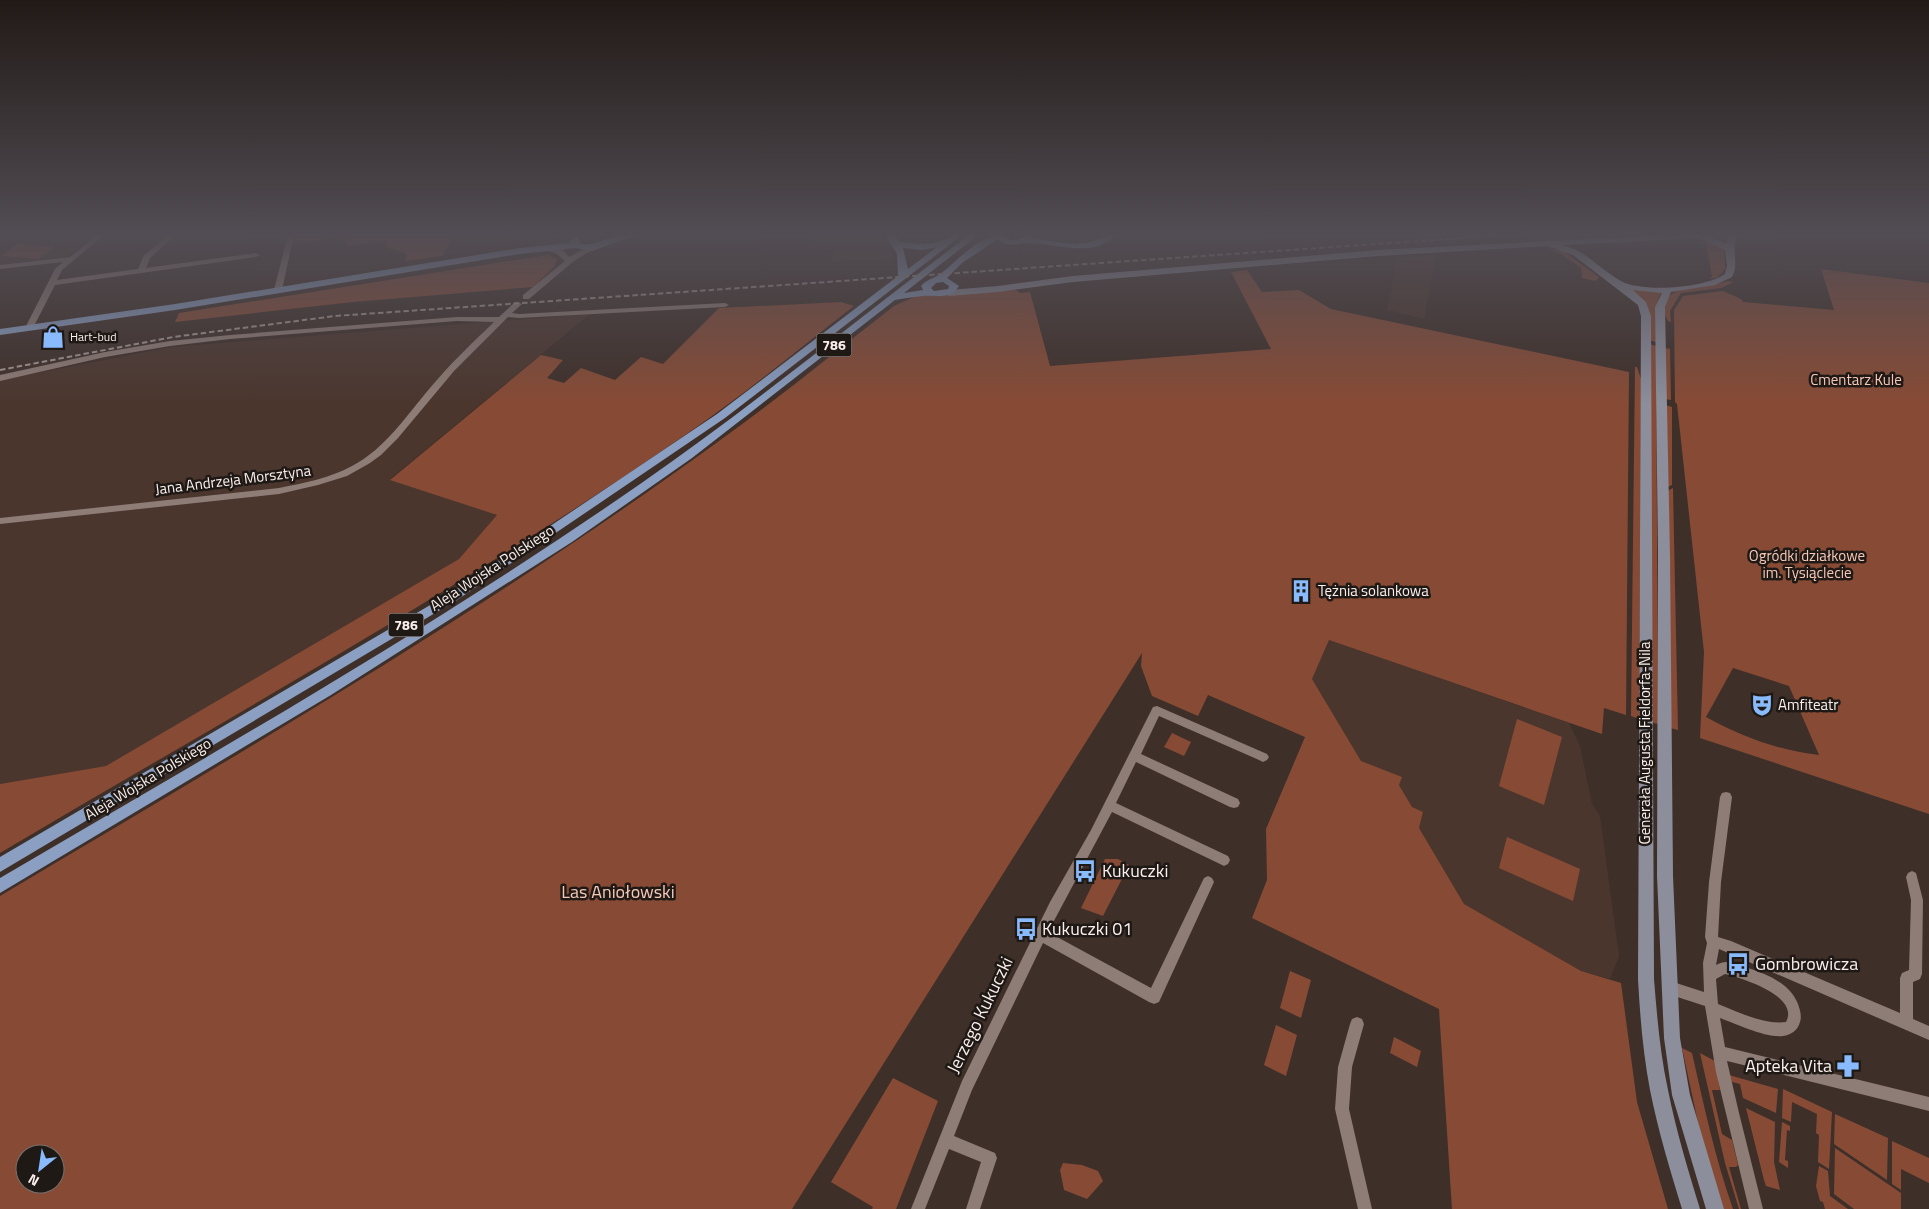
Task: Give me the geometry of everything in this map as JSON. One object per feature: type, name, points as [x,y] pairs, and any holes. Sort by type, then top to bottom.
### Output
[{"type":"main road","points":[[0,332],[269,291]]},
{"type":"main road","name":"Aleja Wojska Polskiego","points":[[0,865],[316,680],[469,587],[691,438],[884,291]]},
{"type":"main road","name":"Aleja Wojska Polskiego","points":[[0,886],[312,700],[505,580],[644,487],[727,427],[901,291]]},
{"type":"main road","points":[[894,297],[931,293],[940,295],[943,291]]},
{"type":"street","points":[[30,328],[48,291]]},
{"type":"street","points":[[526,298],[533,291]]},
{"type":"street","name":"Generała Augusta Fieldorfa-Nila","points":[[1628,291],[1643,304],[1646,316],[1646,979],[1659,1090],[1675,1157],[1691,1209]]},
{"type":"street","name":"Generała Augusta Fieldorfa-Nila","points":[[1667,291],[1660,307],[1664,555],[1665,876],[1672,1038],[1681,1096],[1715,1209]]},
{"type":"street","name":"Jana Andrzeja Morsztyna","points":[[0,521],[279,491],[314,484],[340,476],[364,463],[390,442],[443,377],[518,304]]},
{"type":"street","points":[[0,378],[120,352],[174,344],[321,330],[447,321],[470,317],[504,318],[725,305]]},
{"type":"street","name":"Jerzego Kukuczki","points":[[918,1209],[967,1086],[1040,935],[1157,710],[1263,757]]},
{"type":"street","points":[[1134,756],[1234,803]]},
{"type":"street","points":[[1726,796],[1715,882],[1711,937],[1714,942],[1726,945],[1929,1033]]},
{"type":"street","points":[[1109,805],[1224,860]]},
{"type":"street","points":[[1906,1022],[1907,978],[1916,974],[1917,900],[1912,877]]},
{"type":"street","points":[[1040,935],[1154,997],[1208,882]]},
{"type":"street","points":[[1714,942],[1710,950],[1711,1005],[1719,1052],[1756,1209]]},
{"type":"street","points":[[1670,988],[1775,1030],[1788,1029],[1794,1024],[1796,1015],[1787,997],[1774,986],[1724,967],[1709,976]]},
{"type":"street","points":[[1357,1024],[1345,1067],[1342,1108],[1365,1209]]},
{"type":"street","points":[[1719,1052],[1929,1104]]},
{"type":"street","points":[[946,1140],[990,1158],[973,1209]]},
{"type":"shaded area","points":[[1391,291],[1429,291],[1424,319],[1387,310]]},
{"type":"shaded area","points":[[590,314],[390,479],[497,515],[459,559],[106,766],[0,784],[0,380],[172,347]]},
{"type":"shaded area","points":[[1329,640],[1569,723],[1580,746],[1592,804],[1600,816],[1619,956],[1610,979],[1581,971],[1464,904],[1419,828],[1423,812],[1412,807],[1399,785],[1401,777],[1361,761],[1312,679]]},
{"type":"green space","points":[[316,291],[480,291],[353,302],[175,322],[179,313]]},
{"type":"green space","name":"Las Aniołowski","points":[[987,291],[1030,292],[1050,366],[1271,349],[1241,291],[1301,291],[1331,309],[1629,372],[1626,715],[1604,708],[1602,734],[1329,640],[1312,679],[1361,761],[1402,777],[1399,785],[1412,807],[1423,812],[1419,828],[1464,904],[1581,971],[1621,983],[1637,1102],[1668,1209],[1452,1209],[1439,1009],[1252,918],[1267,880],[1266,829],[1305,737],[1208,695],[1198,716],[1152,696],[1141,666],[1142,653],[792,1209],[0,1209],[0,896],[365,677],[544,562],[632,503],[741,425],[894,306],[916,296],[927,294],[939,296],[954,293]]},
{"type":"green space","points":[[1630,291],[1663,291],[1657,302],[1656,309],[1656,342],[1649,340],[1649,313]]},
{"type":"green space","points":[[1694,291],[1681,293],[1670,311],[1671,322],[1668,321],[1665,308],[1667,299],[1673,293]]},
{"type":"green space","points":[[1720,291],[1741,299],[1743,302],[1834,310],[1828,291],[1929,291],[1929,814],[1700,738],[1704,652],[1677,404],[1675,402],[1674,310],[1683,296]],"holes":[[[1733,668],[1789,686],[1819,755],[1789,750],[1761,742],[1706,717]]]},
{"type":"green space","points":[[841,302],[854,306],[730,403],[604,489],[520,544],[348,649],[0,853],[0,784],[106,766],[459,559],[497,515],[390,480],[541,355],[563,360],[547,378],[564,383],[581,368],[615,380],[641,357],[663,364],[719,308]]},
{"type":"green space","points":[[1649,344],[1656,346],[1658,724],[1650,722]]},
{"type":"green space","points":[[1665,348],[1670,349],[1671,400],[1665,399]]},
{"type":"green space","points":[[1635,367],[1637,367],[1641,379],[1639,719],[1631,716]]},
{"type":"green space","points":[[1665,405],[1672,407],[1672,485],[1666,488]]},
{"type":"green space","points":[[1673,488],[1678,730],[1670,728],[1667,491]]},
{"type":"green space","points":[[1517,719],[1562,737],[1544,805],[1499,786]]},
{"type":"green space","points":[[1172,733],[1191,742],[1184,756],[1164,747]]},
{"type":"green space","points":[[1507,837],[1580,869],[1573,901],[1499,868]]},
{"type":"green space","points":[[1105,859],[1118,859],[1129,865],[1103,916],[1081,908]]},
{"type":"green space","points":[[1290,971],[1311,980],[1301,1018],[1280,1008]]},
{"type":"green space","points":[[1276,1025],[1297,1035],[1286,1076],[1264,1065]]},
{"type":"green space","points":[[1394,1037],[1421,1051],[1417,1067],[1390,1053]]},
{"type":"green space","points":[[1682,1048],[1692,1053],[1715,1151],[1733,1209],[1723,1209],[1703,1146]]},
{"type":"green space","points":[[1700,1053],[1715,1061],[1720,1090],[1712,1090],[1722,1134],[1732,1140],[1738,1165],[1736,1167],[1729,1167],[1741,1209],[1739,1209],[1725,1163]]},
{"type":"green space","points":[[1729,1075],[1778,1089],[1776,1113],[1743,1098],[1740,1084],[1732,1082]]},
{"type":"green space","points":[[893,1078],[938,1101],[896,1209],[872,1209],[873,1207],[831,1182]]},
{"type":"green space","points":[[1783,1089],[1832,1112],[1829,1169],[1818,1162],[1819,1135],[1816,1133],[1817,1114],[1792,1102],[1791,1122],[1782,1118]]},
{"type":"green space","points":[[1746,1108],[1775,1122],[1774,1162],[1780,1190],[1766,1186]]},
{"type":"green space","points":[[1835,1114],[1888,1138],[1887,1180],[1834,1144]]},
{"type":"green space","points":[[1782,1122],[1790,1126],[1790,1131],[1787,1130],[1785,1160],[1788,1161],[1788,1168],[1779,1162]]},
{"type":"green space","points":[[1892,1141],[1929,1158],[1929,1183],[1901,1169],[1901,1190],[1892,1184]]},
{"type":"green space","points":[[1835,1148],[1901,1193],[1901,1209],[1854,1209],[1834,1194]]},
{"type":"green space","points":[[1063,1163],[1082,1165],[1098,1171],[1103,1181],[1087,1199],[1064,1190],[1060,1170]]},
{"type":"green space","points":[[1819,1166],[1828,1171],[1830,1196],[1848,1209],[1825,1209],[1823,1202],[1820,1201],[1816,1186]]},
{"type":"railway","points":[[0,370],[173,337],[335,316],[690,291]]},
{"type":"place","name":"Hart-bud","points":[[53,337]]},
{"type":"place","name":"Tężnia solankowa","points":[[1301,591]]},
{"type":"place","name":"Amfiteatr","points":[[1762,705]]},
{"type":"place","name":"Kukuczki","points":[[1085,871]]},
{"type":"place","name":"Kukuczki 01","points":[[1026,929]]},
{"type":"place","name":"Gombrowicza","points":[[1738,964]]},
{"type":"place","name":"Apteka Vita","points":[[1848,1066]]},
{"type":"park label","name":"Cmentarz Kule","points":[[1856,380]]},
{"type":"park label","name":"Ogródki działkowe im. Tysiąclecie","points":[[1807,564]]}]
